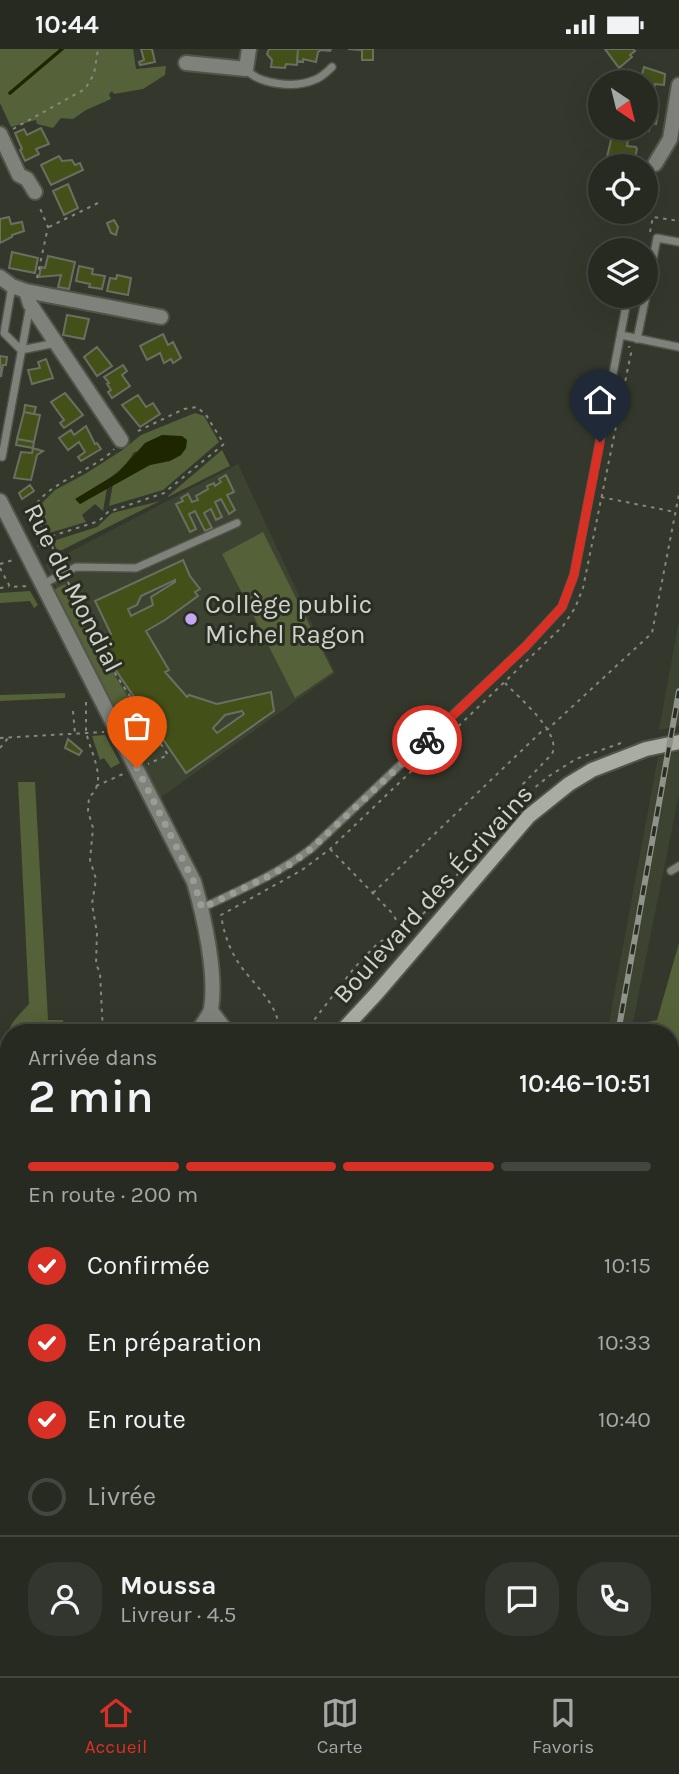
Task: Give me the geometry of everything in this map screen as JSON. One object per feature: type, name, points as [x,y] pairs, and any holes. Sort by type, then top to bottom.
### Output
[{"type":"main road","name":"Boulevard des Écrivains","points":[[348,1024],[529,816],[592,770],[646,749],[679,742]]},
{"type":"street","points":[[186,62],[246,69],[249,49]]},
{"type":"street","points":[[658,159],[670,139],[679,85]]},
{"type":"street","points":[[1,137],[19,175],[27,179],[35,192]]},
{"type":"street","points":[[17,290],[161,317]]},
{"type":"street","points":[[17,290],[56,342],[121,440]]},
{"type":"street","name":"Rue du Mondial","points":[[0,501],[27,555],[37,585],[151,795],[194,882],[202,908],[209,952],[211,1011]]},
{"type":"street","points":[[203,1024],[211,1011],[225,1024]]},
{"type":"lane","points":[[246,69],[252,77],[265,81],[303,83],[316,80],[332,67]]},
{"type":"lane","points":[[658,238],[679,242]]},
{"type":"lane","points":[[17,290],[4,333],[21,351]]},
{"type":"lane","points":[[2,457],[21,351],[17,290]]},
{"type":"lane","points":[[628,308],[629,337]]},
{"type":"lane","points":[[202,908],[267,877],[312,848],[526,646],[562,607],[574,575],[629,337],[641,308]]},
{"type":"lane","points":[[629,337],[679,347]]},
{"type":"lane","points":[[21,351],[56,342]]},
{"type":"lane","points":[[37,585],[76,567],[136,568],[237,523]]},
{"type":"lane","points":[[671,871],[679,866]]},
{"type":"path","points":[[1,137],[14,127],[85,89],[94,74],[98,49]]},
{"type":"path","points":[[35,192],[48,227],[37,282],[44,294]]},
{"type":"path","points":[[48,227],[100,202]]},
{"type":"path","points":[[629,337],[631,353],[601,497],[676,512]]},
{"type":"path","points":[[10,587],[0,566],[27,555],[49,537],[99,521],[108,512],[164,493],[224,444],[206,415],[197,407],[184,409],[121,440],[110,454],[83,472],[52,487],[37,503],[35,514],[49,537],[97,647],[168,755]]},
{"type":"path","points":[[373,893],[541,732],[548,729],[652,633],[679,494]]},
{"type":"path","points":[[0,588],[37,585]]},
{"type":"path","points":[[505,683],[554,739],[555,748],[552,754],[523,784],[527,794]]},
{"type":"path","points":[[86,704],[87,734],[99,774],[94,793],[89,797],[88,811],[93,828],[90,860],[96,879],[92,905],[97,933],[96,964],[100,973],[103,1024]]},
{"type":"path","points":[[73,711],[75,734]]},
{"type":"path","points":[[0,738],[107,731]]},
{"type":"path","points":[[0,748],[9,738]]},
{"type":"path","points":[[94,787],[127,772]]},
{"type":"path","points":[[330,849],[392,913],[401,927]]},
{"type":"path","points":[[221,915],[222,927],[235,958],[278,1014],[279,1024]]},
{"type":"shaded area","points":[[0,49],[133,49],[136,69],[166,66],[165,75],[143,89],[114,94],[112,91],[109,94],[111,99],[73,119],[61,118],[53,128],[37,124],[36,120],[11,127],[0,103]]},
{"type":"shaded area","points":[[195,413],[204,416],[219,442],[163,490],[109,506],[113,484],[145,467],[174,458],[186,448],[134,452],[116,473],[76,499],[80,504],[107,488],[103,511],[95,504],[82,515],[86,522],[49,533],[38,511],[55,490],[121,451],[141,435]]},
{"type":"shaded area","points":[[162,435],[182,436],[187,440],[181,455],[170,461],[150,465],[80,504],[75,499],[118,473],[145,443]]},
{"type":"shaded area","points":[[222,450],[230,466],[168,497],[168,496]]},
{"type":"shaded area","name":"Collège public Michel Ragon","points":[[238,464],[335,673],[160,798],[45,565]]},
{"type":"shaded area","points":[[160,501],[58,552],[53,541],[97,527],[112,513]]},
{"type":"shaded area","points":[[263,532],[333,672],[295,698],[222,554]]},
{"type":"shaded area","points":[[65,584],[86,630],[146,725],[130,727],[123,716],[116,713],[53,590]]},
{"type":"shaded area","points":[[30,591],[38,605],[34,608],[30,601],[0,603],[0,593]]},
{"type":"shaded area","points":[[679,620],[679,726],[659,730]]},
{"type":"shaded area","points":[[65,693],[65,698],[0,701],[0,695]]},
{"type":"shaded area","points":[[105,735],[120,763],[111,768],[104,758],[100,760],[92,736]]},
{"type":"shaded area","points":[[679,752],[679,794],[633,1024],[609,1024],[658,757]]},
{"type":"shaded area","points":[[18,782],[35,782],[48,1020],[63,1020],[63,1024],[12,1024],[29,1004]]},
{"type":"shaded area","points":[[679,943],[679,1024],[637,1024],[657,1020]]},
{"type":"building","points":[[141,49],[152,49],[155,62],[140,65],[139,62],[144,60]]},
{"type":"building","points":[[269,49],[298,49],[297,65],[271,67],[272,60],[267,54]]},
{"type":"building","points":[[298,49],[331,49],[318,52],[316,62],[303,59],[303,62],[297,61]]},
{"type":"building","points":[[348,49],[373,49],[373,60],[362,60],[362,50]]},
{"type":"building","points":[[605,49],[633,49],[635,51],[619,68]]},
{"type":"building","points":[[658,72],[665,74],[664,85],[658,84]]},
{"type":"building","points":[[41,128],[49,144],[36,149],[39,154],[25,161],[15,133],[24,129],[27,135]]},
{"type":"building","points":[[611,140],[628,140],[627,146],[637,149],[636,154],[608,154]]},
{"type":"building","points":[[59,156],[62,161],[72,160],[75,165],[80,163],[83,170],[51,185],[41,165]]},
{"type":"building","points":[[68,184],[78,208],[64,215],[53,191]]},
{"type":"building","points":[[9,217],[11,224],[22,222],[24,231],[0,243],[0,219]]},
{"type":"building","points":[[114,220],[118,227],[116,235],[111,233],[107,223]]},
{"type":"building","points":[[12,252],[38,258],[35,273],[9,268]]},
{"type":"building","points":[[48,256],[75,262],[69,289],[58,287],[61,275],[39,277],[41,267],[45,268]]},
{"type":"building","points":[[79,266],[93,269],[92,274],[105,276],[102,289],[76,281]]},
{"type":"building","points":[[117,275],[131,278],[128,295],[107,291],[110,278],[116,279]]},
{"type":"building","points":[[67,315],[89,319],[84,339],[63,335]]},
{"type":"building","points":[[163,334],[168,345],[173,342],[181,358],[173,363],[171,359],[164,363],[160,353],[147,360],[140,346]]},
{"type":"building","points":[[97,347],[112,366],[97,376],[84,357]]},
{"type":"building","points":[[0,356],[7,357],[1,377]]},
{"type":"building","points":[[46,359],[53,378],[32,384],[28,370],[40,368],[38,362]]},
{"type":"building","points":[[123,365],[127,371],[122,375],[130,386],[112,398],[108,392],[111,390],[107,384],[109,383],[104,377]]},
{"type":"building","points":[[65,393],[83,415],[64,428],[60,423],[64,420],[51,402]]},
{"type":"building","points":[[138,395],[146,407],[153,403],[160,414],[140,427],[122,405]]},
{"type":"building","points":[[25,405],[36,407],[34,414],[24,412]]},
{"type":"building","points":[[24,412],[40,415],[34,442],[17,439]]},
{"type":"building","points":[[86,426],[95,444],[101,449],[81,461],[78,457],[85,452],[79,442],[68,450],[59,438],[71,430],[74,435]]},
{"type":"building","points":[[17,439],[34,442],[33,448],[16,445]]},
{"type":"building","points":[[33,448],[43,451],[37,455],[31,480],[14,478],[21,452],[32,453]]},
{"type":"building","points":[[226,475],[234,492],[227,495],[235,510],[229,514],[221,499],[215,502],[222,517],[216,520],[211,509],[204,513],[212,528],[205,531],[195,511],[189,514],[196,529],[190,532],[176,504],[183,501],[181,498],[188,494],[192,502],[198,500],[196,496],[208,489],[207,486],[214,483],[215,486],[221,482],[219,479]]},
{"type":"building","points":[[30,485],[34,491],[22,499],[19,493]]},
{"type":"building","points":[[183,560],[200,589],[195,592],[198,596],[146,631],[169,670],[165,672],[187,697],[189,695],[217,704],[271,692],[274,711],[186,773],[100,647],[97,641],[111,634],[95,601]],"holes":[[[175,580],[151,597],[153,605],[131,616],[128,609],[137,605],[141,596]],[[242,711],[244,714],[217,733],[213,728],[225,715]]]},
{"type":"building","points":[[68,739],[82,751],[79,755],[65,748]]},
{"type":"waterway","points":[[10,93],[62,49]]},
{"type":"railway","points":[[620,1024],[679,691]]},
{"type":"way so far","points":[[137,768],[194,882],[202,908],[292,863],[312,848],[427,740]]},
{"type":"place","name":"Collège public Michel Ragon","points":[[191,619]]},
{"type":"route","points":[[427,740],[526,646],[562,607],[574,575],[600,442]]}]
